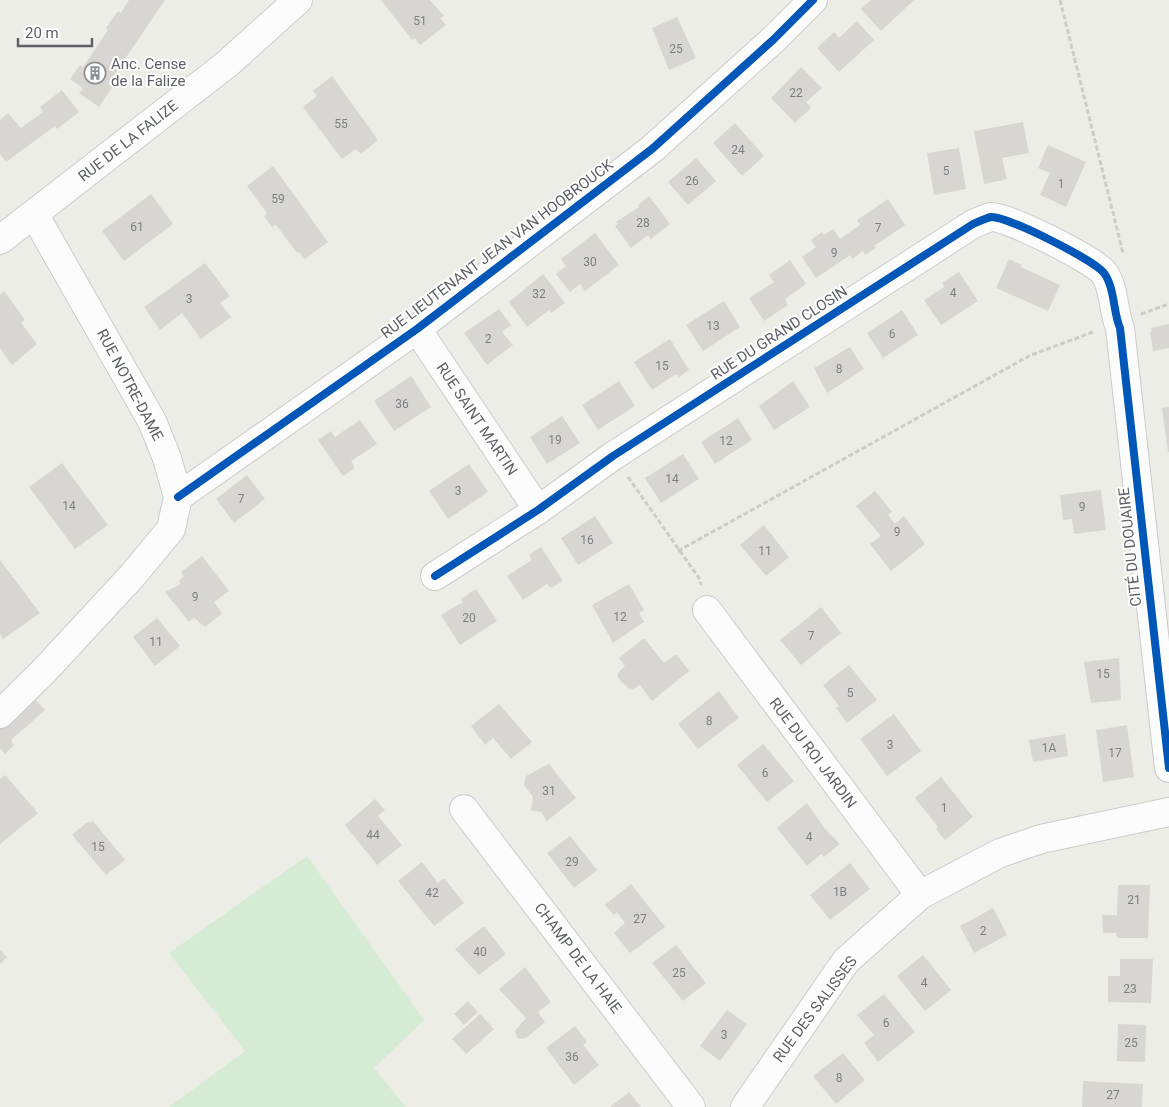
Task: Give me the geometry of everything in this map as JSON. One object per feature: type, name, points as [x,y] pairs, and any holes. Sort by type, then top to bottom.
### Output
[{"type":"street","name":"RUE DE LA FALIZE","points":[[0,240],[227,64],[298,0]]},
{"type":"street","name":"RUE LIEUTENANT JEAN VAN HOOBROUCK","points":[[178,497],[417,329],[652,149],[773,40],[813,0]]},
{"type":"street","name":"RUE NOTRE-DAME","points":[[34,214],[152,421],[167,458],[178,497]]},
{"type":"street","name":"RUE DU GRAND CLOSIN","points":[[435,576],[538,510],[613,456],[973,224],[991,217],[1008,221],[1091,262],[1104,274]]},
{"type":"street","points":[[1104,274],[1118,323]]},
{"type":"street","name":"CITÉ DU DOUAIRE","points":[[1118,323],[1169,768]]},
{"type":"street","name":"RUE SAINT MARTIN","points":[[417,329],[538,510]]},
{"type":"street","points":[[0,714],[43,672],[132,576],[170,528],[178,497]]},
{"type":"street","name":"RUE DU ROI JARDIN","points":[[707,610],[920,895]]},
{"type":"street","name":"CHAMP DE LA HAIE","points":[[464,809],[691,1107]]},
{"type":"street","name":"RUE DES SALISSES","points":[[745,1107],[846,961],[920,895],[1000,853],[1041,839],[1169,812]]},
{"type":"path","points":[[1060,0],[1124,260],[1104,274]]},
{"type":"path","points":[[678,551],[1029,356],[1118,323]]},
{"type":"path","points":[[613,456],[678,551],[700,578],[707,610]]},
{"type":"green space","points":[[307,856],[424,1020],[374,1068],[406,1107],[169,1107],[245,1051],[169,953]]},
{"type":"building","name":"Anc. Cense de la Falize","points":[[129,0],[165,0],[108,84],[113,86],[99,107],[79,93],[83,88],[70,79],[80,65],[83,67],[108,30],[106,28],[118,11],[121,13]]},
{"type":"building","points":[[381,0],[430,0],[444,16],[440,18],[446,25],[420,45],[415,38],[412,40]]},
{"type":"building","points":[[871,0],[914,0],[881,31],[861,9]]},
{"type":"building","points":[[677,17],[696,58],[669,70],[652,28]]},
{"type":"building","points":[[857,21],[874,40],[839,72],[817,48],[834,32],[839,38]]},
{"type":"building","points":[[801,67],[822,88],[806,102],[811,108],[795,123],[771,98]]},
{"type":"building","points":[[332,76],[378,140],[361,154],[356,149],[342,159],[303,107],[317,96],[313,91]]},
{"type":"building","points":[[62,90],[79,112],[57,129],[55,126],[6,162],[0,154],[0,120],[8,113],[21,128],[43,112],[40,107]]},
{"type":"building","points":[[1023,122],[1029,153],[1002,158],[1007,179],[984,184],[974,131]]},
{"type":"building","points":[[735,123],[764,156],[742,176],[713,143]]},
{"type":"building","points":[[1048,145],[1086,162],[1066,207],[1040,195],[1050,173],[1038,168]]},
{"type":"building","points":[[959,148],[966,189],[934,195],[927,153]]},
{"type":"building","points":[[696,158],[716,181],[688,205],[668,182]]},
{"type":"building","points":[[273,166],[328,242],[305,259],[299,252],[297,253],[276,225],[272,227],[264,216],[267,213],[247,186]]},
{"type":"building","points":[[151,194],[173,224],[124,261],[102,231]]},
{"type":"building","points":[[649,196],[670,224],[651,239],[648,235],[631,248],[615,226],[618,224],[616,222],[639,207],[638,205]]},
{"type":"building","points":[[888,199],[905,225],[874,246],[876,248],[865,255],[863,251],[852,259],[850,255],[816,278],[802,257],[816,247],[811,240],[822,232],[824,235],[833,229],[840,239],[860,225],[857,220]]},
{"type":"building","points":[[595,233],[619,265],[585,291],[580,284],[570,292],[556,274],[566,266],[561,259]]},
{"type":"building","points":[[1009,259],[1022,265],[1021,267],[1060,285],[1048,311],[996,288]]},
{"type":"building","points":[[790,260],[806,284],[785,299],[788,305],[764,321],[749,298],[774,282],[769,275]]},
{"type":"building","points":[[205,263],[230,296],[220,303],[231,317],[201,339],[182,313],[160,330],[144,307]]},
{"type":"building","points":[[959,272],[978,301],[941,325],[924,300],[944,287],[942,283]]},
{"type":"building","points":[[543,274],[565,303],[551,313],[549,310],[527,327],[509,302]]},
{"type":"building","points":[[4,291],[25,320],[21,323],[37,344],[12,365],[0,348],[0,295]]},
{"type":"building","points":[[724,301],[740,327],[703,351],[686,325]]},
{"type":"building","points":[[499,309],[511,325],[502,332],[513,345],[487,365],[464,333]]},
{"type":"building","points":[[902,310],[918,335],[883,358],[867,333]]},
{"type":"building","points":[[1169,324],[1169,348],[1153,351],[1151,328]]},
{"type":"building","points":[[670,339],[689,370],[679,377],[676,374],[652,390],[634,362]]},
{"type":"building","points":[[850,347],[864,369],[827,393],[814,368]]},
{"type":"building","points":[[411,376],[431,407],[394,431],[374,401]]},
{"type":"building","points":[[619,381],[635,406],[598,430],[582,405]]},
{"type":"building","points":[[793,381],[810,407],[774,430],[759,406]]},
{"type":"building","points":[[1169,407],[1169,452],[1168,452],[1162,408]]},
{"type":"building","points":[[562,416],[580,443],[547,464],[530,437]]},
{"type":"building","points":[[738,418],[752,440],[715,464],[701,442]]},
{"type":"building","points":[[360,420],[377,444],[351,461],[355,468],[343,476],[318,440],[331,431],[335,437]]},
{"type":"building","points":[[683,454],[699,479],[661,503],[645,478]]},
{"type":"building","points":[[62,463],[108,525],[75,549],[29,487]]},
{"type":"building","points":[[469,464],[488,492],[448,519],[429,491]]},
{"type":"building","points":[[247,475],[265,499],[234,523],[216,499]]},
{"type":"building","points":[[1101,490],[1106,530],[1074,534],[1072,519],[1063,520],[1060,495]]},
{"type":"building","points":[[875,491],[892,512],[888,515],[895,524],[904,516],[925,544],[891,571],[870,544],[881,536],[856,506]]},
{"type":"building","points":[[595,516],[613,543],[578,565],[561,538]]},
{"type":"building","points":[[764,525],[789,557],[766,576],[740,545]]},
{"type":"building","points":[[541,547],[563,581],[551,588],[547,584],[523,600],[507,576],[532,560],[529,555]]},
{"type":"building","points":[[202,556],[229,591],[214,602],[222,613],[205,627],[194,618],[189,622],[165,592],[181,584],[179,581],[184,576],[181,572]]},
{"type":"building","points":[[0,560],[40,613],[3,639],[0,634]]},
{"type":"building","points":[[629,584],[644,610],[639,613],[644,622],[613,643],[592,605]]},
{"type":"building","points":[[476,589],[497,621],[460,645],[441,615],[463,602],[461,599]]},
{"type":"building","points":[[821,607],[841,633],[801,665],[780,640]]},
{"type":"building","points":[[157,618],[180,646],[155,666],[133,637]]},
{"type":"building","points":[[644,638],[664,663],[676,654],[689,671],[652,701],[640,685],[633,689],[628,688],[618,678],[618,673],[625,666],[619,658]]},
{"type":"building","points":[[1119,658],[1121,700],[1091,703],[1084,662]]},
{"type":"building","points":[[849,665],[877,700],[847,723],[836,708],[839,706],[823,685]]},
{"type":"building","points":[[719,691],[739,718],[698,749],[678,724]]},
{"type":"building","points":[[31,695],[45,710],[11,740],[14,745],[5,754],[0,748],[0,725]]},
{"type":"building","points":[[499,704],[532,742],[511,759],[493,738],[485,745],[471,726]]},
{"type":"building","points":[[894,714],[921,751],[887,776],[860,739]]},
{"type":"building","points":[[1127,725],[1134,777],[1103,782],[1096,730]]},
{"type":"building","points":[[1065,734],[1068,756],[1033,762],[1029,740]]},
{"type":"building","points":[[763,744],[794,781],[767,802],[737,765]]},
{"type":"building","points":[[549,764],[576,798],[547,821],[541,812],[531,810],[533,797],[524,785],[526,776]]},
{"type":"building","points":[[5,775],[38,813],[0,844],[0,779]]},
{"type":"building","points":[[941,777],[973,817],[945,840],[936,829],[938,827],[915,798]]},
{"type":"building","points":[[375,799],[385,810],[378,816],[402,845],[377,865],[345,825]]},
{"type":"building","points":[[807,803],[825,829],[840,844],[824,857],[821,854],[807,866],[777,828]]},
{"type":"building","points":[[93,821],[125,860],[106,875],[72,835],[86,823]]},
{"type":"building","points":[[570,836],[597,870],[574,888],[547,853]]},
{"type":"building","points":[[422,862],[438,883],[444,878],[464,903],[434,926],[398,881]]},
{"type":"building","points":[[850,863],[870,889],[830,920],[810,895]]},
{"type":"building","points":[[631,884],[665,927],[630,953],[614,933],[625,923],[617,912],[614,915],[605,905]]},
{"type":"building","points":[[1118,885],[1150,885],[1148,938],[1117,938],[1116,933],[1103,933],[1102,915],[1117,915]]},
{"type":"building","points":[[993,908],[1007,935],[974,953],[960,926]]},
{"type":"building","points":[[484,926],[506,954],[479,975],[455,949]]},
{"type":"building","points":[[676,945],[706,983],[683,1001],[652,963]]},
{"type":"building","points":[[0,950],[7,957],[0,964]]},
{"type":"building","points":[[923,955],[951,990],[925,1011],[897,976]]},
{"type":"building","points":[[1120,959],[1153,959],[1151,1003],[1108,1002],[1108,976],[1120,976]]},
{"type":"building","points":[[525,967],[551,1002],[538,1012],[545,1022],[526,1038],[521,1039],[517,1038],[515,1031],[526,1018],[499,989]]},
{"type":"building","points":[[884,994],[915,1032],[878,1062],[864,1043],[874,1035],[857,1015]]},
{"type":"building","points":[[468,1001],[478,1012],[464,1025],[454,1014]]},
{"type":"building","points":[[727,1010],[747,1024],[720,1061],[700,1046]]},
{"type":"building","points":[[480,1014],[494,1029],[466,1054],[452,1039]]},
{"type":"building","points":[[1118,1024],[1146,1025],[1145,1062],[1117,1061]]},
{"type":"building","points":[[575,1026],[587,1042],[583,1045],[599,1065],[574,1085],[546,1048]]},
{"type":"building","points":[[843,1053],[865,1080],[836,1104],[813,1076]]},
{"type":"building","points":[[1083,1081],[1143,1084],[1142,1107],[1082,1107]]},
{"type":"building","points":[[629,1092],[641,1107],[610,1107]]},
{"type":"cycle path","points":[[178,497],[417,329],[652,149],[773,40],[813,0]]},
{"type":"cycle path","points":[[435,576],[538,510],[613,456],[973,224],[991,217],[1000,219],[1014,223],[1068,249],[1097,267],[1108,279],[1120,328],[1169,768]]},
{"type":"place","name":"Anc. Cense de la Falize","points":[[95,73]]}]
